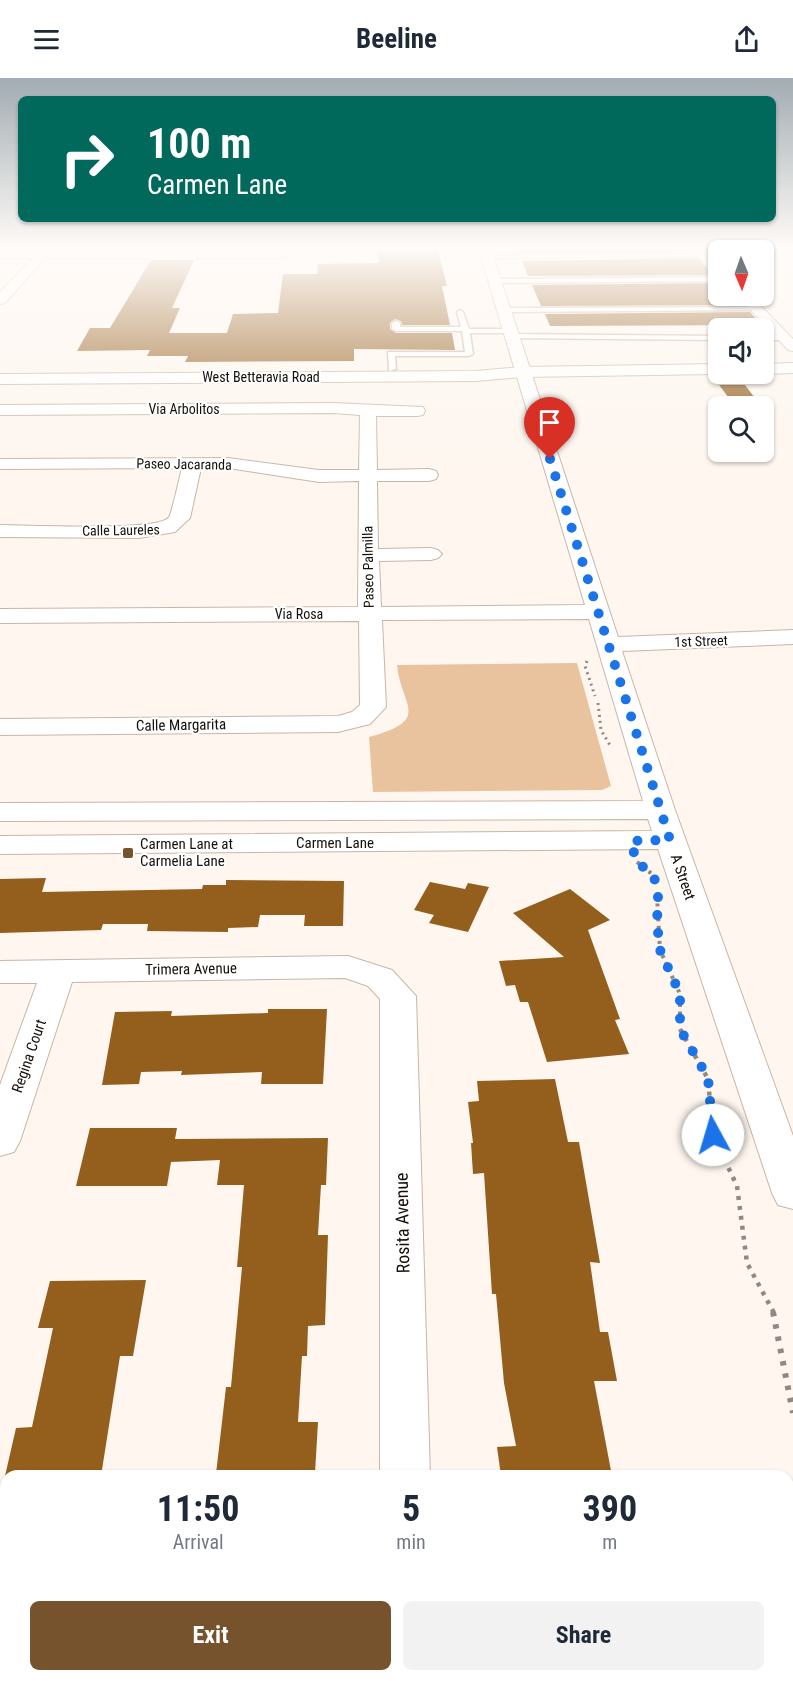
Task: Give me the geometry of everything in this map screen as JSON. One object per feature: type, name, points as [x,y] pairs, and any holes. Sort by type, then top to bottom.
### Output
[{"type":"street","name":"A Street","points":[[508,325],[610,644],[665,825],[793,1193]]},
{"type":"street","points":[[771,325],[788,342]]},
{"type":"street","points":[[774,369],[793,368]]},
{"type":"street","name":"West Betteravia Road","points":[[0,370],[474,369],[522,372]]},
{"type":"street","name":"West Betteravia Road","points":[[0,379],[476,376],[522,372],[708,369]]},
{"type":"street","name":"Via Arbolitos","points":[[0,410],[333,408],[417,411]]},
{"type":"street","name":"Paseo Palmilla","points":[[361,718],[373,707],[366,476],[368,411]]},
{"type":"street","name":"Paseo Jacaranda","points":[[0,464],[193,462],[228,463],[319,476],[429,475]]},
{"type":"street","name":"Calle Laureles","points":[[0,531],[139,532],[168,528],[180,518],[193,462]]},
{"type":"street","points":[[368,555],[431,554]]},
{"type":"street","name":"Via Rosa","points":[[0,616],[599,612]]},
{"type":"street","name":"1st Street","points":[[610,644],[793,637]]},
{"type":"street","name":"Calle Margarita","points":[[0,727],[338,724],[361,718]]},
{"type":"street","points":[[0,812],[665,825]]},
{"type":"street","name":"Carmen Lane","points":[[0,845],[631,841],[665,825]]},
{"type":"street","name":"Trimera Avenue","points":[[0,972],[310,966],[348,967],[380,978]]},
{"type":"street","name":"Regina Court","points":[[0,1141],[58,971]]},
{"type":"street","name":"Rosita Avenue","points":[[380,978],[398,996],[405,1470]]},
{"type":"lane","points":[[396,325],[396,329],[466,330],[580,338],[708,338]]},
{"type":"lane","points":[[392,369],[391,354],[469,354],[464,325]]},
{"type":"path","points":[[568,613],[573,627],[582,633],[587,646],[588,655],[585,666],[598,702],[601,730],[614,753]]},
{"type":"path","points":[[631,841],[636,861],[654,876]]},
{"type":"path","points":[[656,887],[660,950],[680,994],[680,1029],[708,1078],[713,1135],[737,1186],[747,1263],[775,1315],[793,1413]]},
{"type":"shaded area","points":[[577,663],[611,786],[602,790],[373,792],[369,737],[401,724],[407,717],[407,701],[397,665]]},
{"type":"building","points":[[112,325],[173,325],[169,333],[227,333],[230,325],[390,325],[390,329],[396,333],[452,333],[455,350],[354,349],[354,361],[185,362],[188,356],[147,356],[150,350],[77,351],[90,328],[110,328]]},
{"type":"building","points":[[550,325],[708,325],[550,326]]},
{"type":"building","points":[[719,385],[745,385],[753,396],[727,396]]},
{"type":"building","points":[[46,878],[42,892],[202,889],[203,885],[226,885],[226,880],[344,881],[343,926],[304,926],[305,915],[260,915],[258,927],[228,928],[228,932],[147,931],[148,924],[103,924],[101,930],[0,933],[0,879]]},
{"type":"building","points":[[430,882],[465,889],[468,883],[489,887],[468,932],[429,923],[434,915],[414,910]]},
{"type":"building","points":[[570,889],[610,920],[588,930],[620,1019],[615,1020],[629,1054],[547,1062],[528,1002],[520,1002],[515,985],[506,986],[499,961],[564,957],[513,913]]},
{"type":"building","points":[[268,1009],[327,1009],[323,1084],[261,1084],[262,1072],[181,1075],[182,1071],[141,1072],[139,1084],[102,1085],[115,1012],[172,1011],[171,1016],[268,1013]]},
{"type":"building","points":[[555,1079],[568,1142],[579,1142],[600,1263],[590,1262],[600,1332],[608,1332],[617,1381],[594,1381],[611,1470],[500,1470],[497,1447],[516,1446],[504,1383],[496,1294],[492,1294],[484,1173],[473,1174],[471,1143],[473,1143],[468,1102],[479,1101],[477,1081]]},
{"type":"building","points":[[90,1128],[177,1128],[175,1139],[328,1138],[326,1185],[321,1185],[318,1235],[328,1235],[325,1325],[308,1326],[307,1356],[302,1356],[298,1422],[318,1422],[315,1470],[216,1470],[226,1387],[231,1387],[242,1267],[237,1267],[244,1185],[217,1185],[220,1160],[171,1162],[167,1186],[76,1186]]},
{"type":"building","points":[[146,1280],[133,1356],[120,1356],[102,1470],[6,1470],[16,1428],[32,1427],[53,1328],[38,1328],[50,1281]]},
{"type":"place","name":"Carmen Lane at Carmelia Lane","points":[[128,853]]},
{"type":"route","points":[[550,459],[670,840],[631,841],[636,861],[654,876],[658,897],[657,923],[660,950],[680,994],[680,1029],[708,1078],[713,1135]]}]
